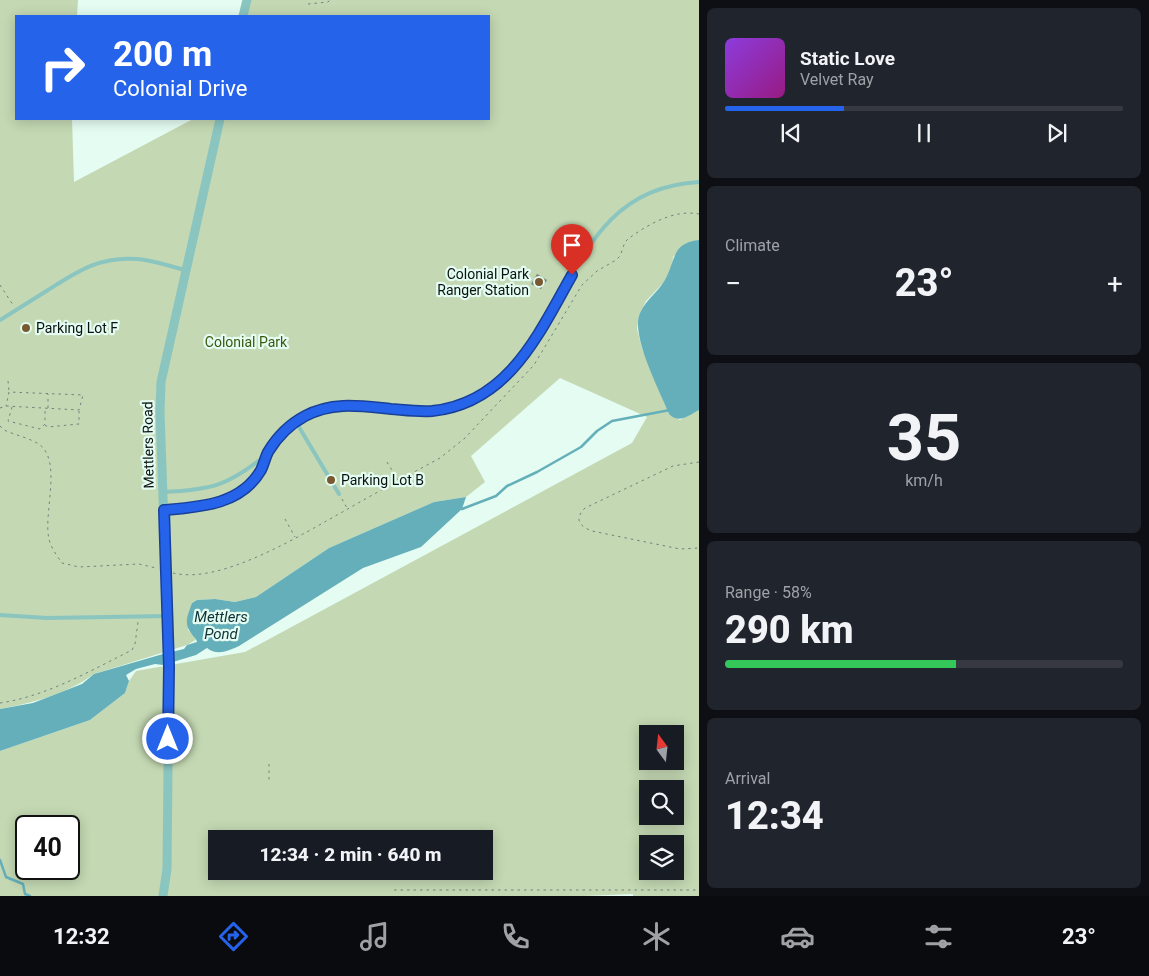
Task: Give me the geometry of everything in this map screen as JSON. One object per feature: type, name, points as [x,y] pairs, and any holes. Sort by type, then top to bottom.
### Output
[{"type":"street","points":[[243,15],[247,0]]},
{"type":"street","name":"Mettlers Road","points":[[164,896],[167,869],[169,667],[160,412],[161,382],[220,120]]},
{"type":"lane","points":[[164,510],[207,505],[238,494],[255,479],[268,453],[282,434],[296,422],[317,410],[344,405],[419,411],[438,410],[465,402],[487,391],[513,370],[528,351],[586,251],[612,218],[631,202],[657,189],[699,182]]},
{"type":"lane","points":[[0,320],[77,272],[112,259],[152,261],[185,270]]},
{"type":"lane","points":[[296,422],[339,494]]},
{"type":"lane","points":[[163,492],[198,490],[220,485],[241,473],[268,453]]},
{"type":"lane","points":[[0,615],[47,618],[167,616]]},
{"type":"path","points":[[308,4],[328,2],[330,0]]},
{"type":"path","points":[[170,572],[189,576],[216,570],[264,555],[440,458],[454,447],[534,365],[582,285],[597,271],[620,256],[624,242],[670,216],[682,213],[699,214]]},
{"type":"path","points":[[0,285],[16,310]]},
{"type":"path","points":[[6,406],[10,392],[8,381]]},
{"type":"path","points":[[10,392],[83,394],[79,410],[79,424],[48,427],[45,424]]},
{"type":"path","points":[[12,407],[8,422],[40,428],[45,424],[48,393]]},
{"type":"path","points":[[0,408],[6,406],[79,410]]},
{"type":"path","points":[[0,426],[4,430],[36,443],[45,451],[51,467],[49,540],[62,563],[78,566],[139,564],[161,569]]},
{"type":"path","points":[[387,462],[398,481]]},
{"type":"path","points":[[699,462],[680,464],[664,470],[585,508],[579,518],[583,528],[592,531],[680,549],[699,548]]},
{"type":"path","points":[[339,494],[348,509]]},
{"type":"path","points":[[285,519],[295,538]]},
{"type":"path","points":[[0,703],[21,700],[73,679],[132,650],[135,644],[138,617]]},
{"type":"path","points":[[269,764],[269,782]]},
{"type":"path","points":[[394,890],[699,890]]},
{"type":"green space","name":"Colonial Park","points":[[0,0],[78,0],[77,15],[15,15],[15,120],[72,120],[74,182],[191,120],[490,120],[490,15],[245,15],[249,0],[699,0],[699,240],[689,242],[673,257],[672,267],[665,281],[646,301],[639,315],[637,329],[642,348],[669,414],[680,420],[699,410],[699,896],[633,896],[633,894],[583,896],[0,896],[0,751],[90,720],[125,693],[129,681],[136,671],[245,652],[632,443],[647,417],[560,378],[471,456],[485,482],[466,497],[434,502],[329,548],[256,597],[235,602],[215,599],[197,600],[192,603],[188,630],[197,639],[187,645],[94,674],[84,681],[49,697],[0,709]]},
{"type":"water","points":[[699,240],[699,410],[680,419],[669,414],[642,349],[638,323],[640,313],[661,286],[677,252],[684,244]]},
{"type":"water","name":"Mettlers Pond","points":[[466,497],[462,509],[421,547],[363,568],[235,648],[215,652],[207,648],[196,655],[163,665],[155,664],[136,669],[126,675],[129,681],[125,693],[90,720],[0,751],[0,709],[33,703],[82,684],[94,674],[184,649],[187,645],[197,642],[187,626],[187,622],[192,603],[197,600],[215,599],[235,602],[256,597],[329,548],[434,502]]},
{"type":"building","name":"Colonial Park Ranger Station","points":[[537,274],[547,280],[541,289],[531,284]]},
{"type":"waterway","points":[[462,509],[496,496],[507,486],[537,472],[581,447],[597,431],[612,421],[670,410]]},
{"type":"waterway","points":[[0,860],[6,877],[23,884],[25,894],[30,896]]},
{"type":"place","name":"Colonial Park Ranger Station","points":[[539,282]]},
{"type":"place","name":"Parking Lot F","points":[[26,328]]},
{"type":"place","name":"Parking Lot B","points":[[331,480]]},
{"type":"route","points":[[168,739],[169,667],[164,510],[213,504],[238,494],[255,479],[268,453],[282,434],[296,422],[317,410],[344,405],[432,411],[455,406],[487,391],[520,362],[534,342],[572,275]]}]
